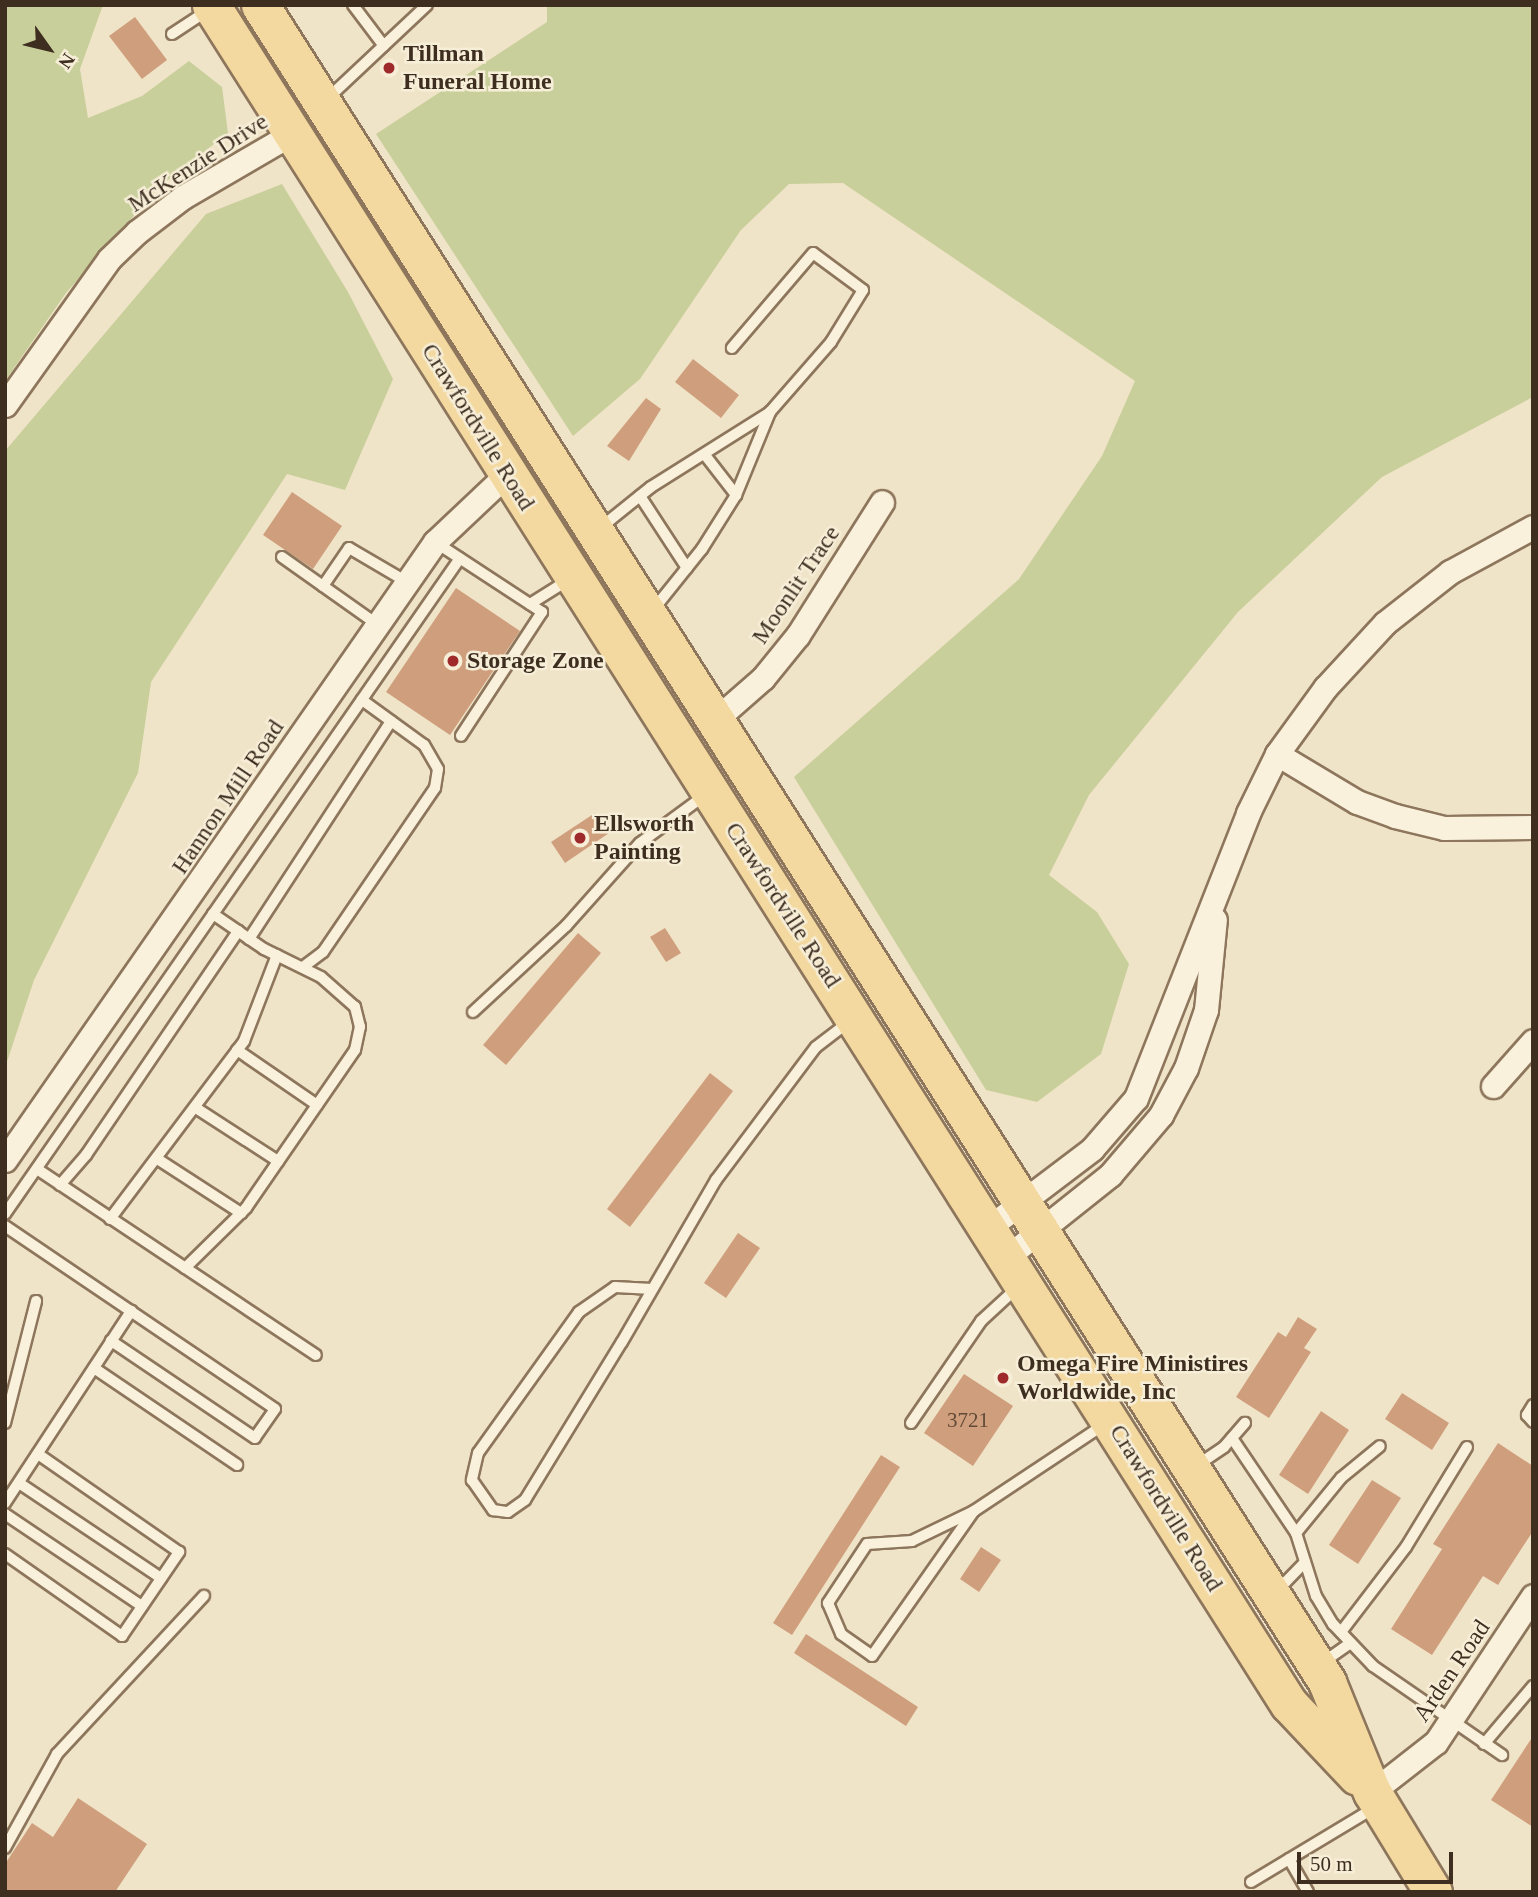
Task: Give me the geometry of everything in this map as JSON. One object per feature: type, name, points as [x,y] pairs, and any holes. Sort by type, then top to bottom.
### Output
[{"type":"main road","name":"Crawfordville Road","points":[[260,5],[1317,1667],[1376,1799],[1433,1892]]},
{"type":"main road","name":"Crawfordville Road","points":[[211,6],[1289,1704],[1376,1799]]},
{"type":"main road","points":[[515,409],[517,434],[507,474],[587,520]]},
{"type":"main road","points":[[746,847],[776,873],[829,900]]},
{"type":"main road","points":[[826,972],[870,993],[911,1028]]},
{"type":"street","name":"McKenzie Drive","points":[[5,405],[109,260],[137,232],[183,197],[293,133]]},
{"type":"street","name":"Hannon Mill Road","points":[[5,1160],[435,542],[507,474]]},
{"type":"street","name":"Moonlit Trace","points":[[715,720],[764,678],[798,635],[882,502]]},
{"type":"street","points":[[1006,1256],[1030,1218],[1116,1126],[1150,1071],[1219,886],[1277,754],[1325,688],[1385,623],[1450,572],[1533,527]]},
{"type":"street","points":[[1277,754],[1357,802],[1395,816],[1444,828],[1533,827]]},
{"type":"street","points":[[1006,1256],[1030,1218],[1094,1190],[1143,1140],[1177,1085],[1206,1010],[1219,886]]},
{"type":"street","points":[[1493,1086],[1533,1041]]},
{"type":"street","points":[[1150,1071],[1177,1085]]},
{"type":"street","name":"Arden Road","points":[[1376,1799],[1436,1742],[1451,1723],[1533,1596]]},
{"type":"lane","points":[[353,5],[384,46]]},
{"type":"lane","points":[[322,104],[427,5]]},
{"type":"lane","points":[[172,34],[211,6]]},
{"type":"lane","points":[[587,520],[640,496],[770,412],[831,342],[863,290],[813,253],[732,348]]},
{"type":"lane","points":[[649,616],[687,568],[736,495],[770,412]]},
{"type":"lane","points":[[705,455],[736,495]]},
{"type":"lane","points":[[640,496],[687,568]]},
{"type":"lane","points":[[435,542],[542,612],[461,736]]},
{"type":"lane","points":[[323,586],[349,548],[407,582]]},
{"type":"lane","points":[[282,557],[378,625]]},
{"type":"lane","points":[[5,1214],[460,558]]},
{"type":"lane","points":[[530,604],[573,577]]},
{"type":"lane","points":[[303,967],[323,953],[435,788],[433,756],[362,700]]},
{"type":"lane","points":[[249,939],[391,721]]},
{"type":"lane","points":[[473,1012],[566,926],[640,843],[710,791]]},
{"type":"lane","points":[[185,1268],[241,1213],[355,1050],[360,1027],[355,1007],[303,967],[249,939],[214,914]]},
{"type":"lane","points":[[60,1185],[238,931]]},
{"type":"lane","points":[[110,1219],[159,1160],[237,1050],[277,955]]},
{"type":"lane","points":[[653,1289],[615,1287],[579,1312],[478,1453],[472,1480],[493,1510],[508,1512],[525,1500],[653,1289],[724,1169],[816,1047],[855,1017]]},
{"type":"lane","points":[[237,1050],[317,1105]]},
{"type":"lane","points":[[196,1108],[278,1161]]},
{"type":"lane","points":[[159,1160],[241,1213]]},
{"type":"lane","points":[[37,1169],[316,1355]]},
{"type":"lane","points":[[5,1226],[275,1409],[255,1438],[111,1341]]},
{"type":"lane","points":[[911,1423],[981,1321],[1006,1256]]},
{"type":"lane","points":[[5,1423],[36,1301]]},
{"type":"lane","points":[[5,1503],[131,1311]]},
{"type":"lane","points":[[94,1368],[237,1465]]},
{"type":"lane","points":[[1533,1405],[1527,1415],[1533,1422]]},
{"type":"lane","points":[[974,1511],[873,1656],[841,1634],[828,1603],[867,1544],[912,1541],[974,1511],[1110,1421]]},
{"type":"lane","points":[[1191,1470],[1232,1438],[1245,1423]]},
{"type":"lane","points":[[1232,1438],[1296,1533],[1316,1596],[1341,1632],[1373,1666],[1451,1723],[1502,1755]]},
{"type":"lane","points":[[1296,1533],[1341,1478],[1380,1446]]},
{"type":"lane","points":[[1341,1632],[1406,1547],[1467,1447]]},
{"type":"lane","points":[[5,1554],[122,1636],[179,1552],[38,1454]]},
{"type":"lane","points":[[19,1483],[161,1578]]},
{"type":"lane","points":[[5,1514],[142,1606]]},
{"type":"lane","points":[[1272,1596],[1305,1562]]},
{"type":"lane","points":[[5,1848],[57,1754],[204,1595]]},
{"type":"lane","points":[[1317,1667],[1351,1643]]},
{"type":"lane","points":[[1484,1744],[1533,1686]]},
{"type":"lane","points":[[1251,1882],[1376,1799]]},
{"type":"lane","points":[[1289,1859],[1308,1892]]},
{"type":"green space","points":[[5,5],[103,5],[80,69],[88,118],[142,96],[189,61],[222,87],[228,133],[159,187],[66,293],[5,381]]},
{"type":"green space","points":[[547,5],[1533,5],[1533,397],[1382,477],[1238,612],[1089,795],[1049,875],[1097,912],[1129,964],[1101,1054],[1037,1102],[986,1090],[794,777],[1019,579],[1102,456],[1135,381],[843,183],[789,184],[741,230],[640,379],[573,436],[376,134],[547,22]]},
{"type":"green space","points":[[282,184],[348,292],[393,379],[345,490],[287,474],[151,682],[138,773],[34,980],[5,1068],[5,451],[206,214]]},
{"type":"building","points":[[135,17],[167,60],[142,79],[109,36]]},
{"type":"building","points":[[693,359],[739,395],[721,418],[675,382]]},
{"type":"building","points":[[646,398],[661,409],[629,461],[607,446]]},
{"type":"building","points":[[292,492],[342,526],[313,569],[263,535]]},
{"type":"building","name":"Storage Zone","points":[[456,588],[520,631],[450,735],[386,692]]},
{"type":"building","name":"Ellsworth Painting","points":[[595,813],[609,833],[565,863],[551,842]]},
{"type":"building","points":[[665,928],[681,953],[666,962],[650,937]]},
{"type":"building","points":[[578,933],[601,953],[506,1065],[483,1045]]},
{"type":"building","points":[[710,1073],[733,1091],[630,1227],[607,1209]]},
{"type":"building","points":[[738,1233],[760,1248],[726,1298],[704,1283]]},
{"type":"building","points":[[1298,1317],[1317,1329],[1304,1348],[1311,1352],[1269,1418],[1236,1397],[1278,1332],[1286,1337]]},
{"type":"building","points":[[964,1374],[1013,1406],[973,1466],[924,1433]]},
{"type":"building","points":[[1402,1393],[1449,1423],[1432,1450],[1385,1419]]},
{"type":"building","points":[[1321,1411],[1349,1430],[1308,1494],[1279,1475]]},
{"type":"building","points":[[1498,1443],[1533,1466],[1533,1531],[1498,1585],[1483,1576],[1432,1655],[1391,1629],[1442,1549],[1433,1544]]},
{"type":"building","points":[[881,1455],[900,1467],[792,1635],[773,1623]]},
{"type":"building","points":[[1372,1480],[1401,1498],[1358,1564],[1329,1545]]},
{"type":"building","points":[[981,1547],[1001,1560],[979,1592],[960,1579]]},
{"type":"building","points":[[806,1634],[918,1707],[906,1726],[794,1653]]},
{"type":"building","points":[[1533,1736],[1533,1827],[1491,1800]]},
{"type":"building","points":[[78,1798],[147,1844],[115,1892],[5,1892],[5,1864],[32,1823],[53,1837]]},
{"type":"place","name":"Tillman Funeral Home","points":[[389,68]]},
{"type":"place","name":"Storage Zone","points":[[453,661]]},
{"type":"place","name":"Ellsworth Painting","points":[[580,838]]},
{"type":"place","name":"Omega Fire Ministires Worldwide, Inc","points":[[1003,1378]]}]
